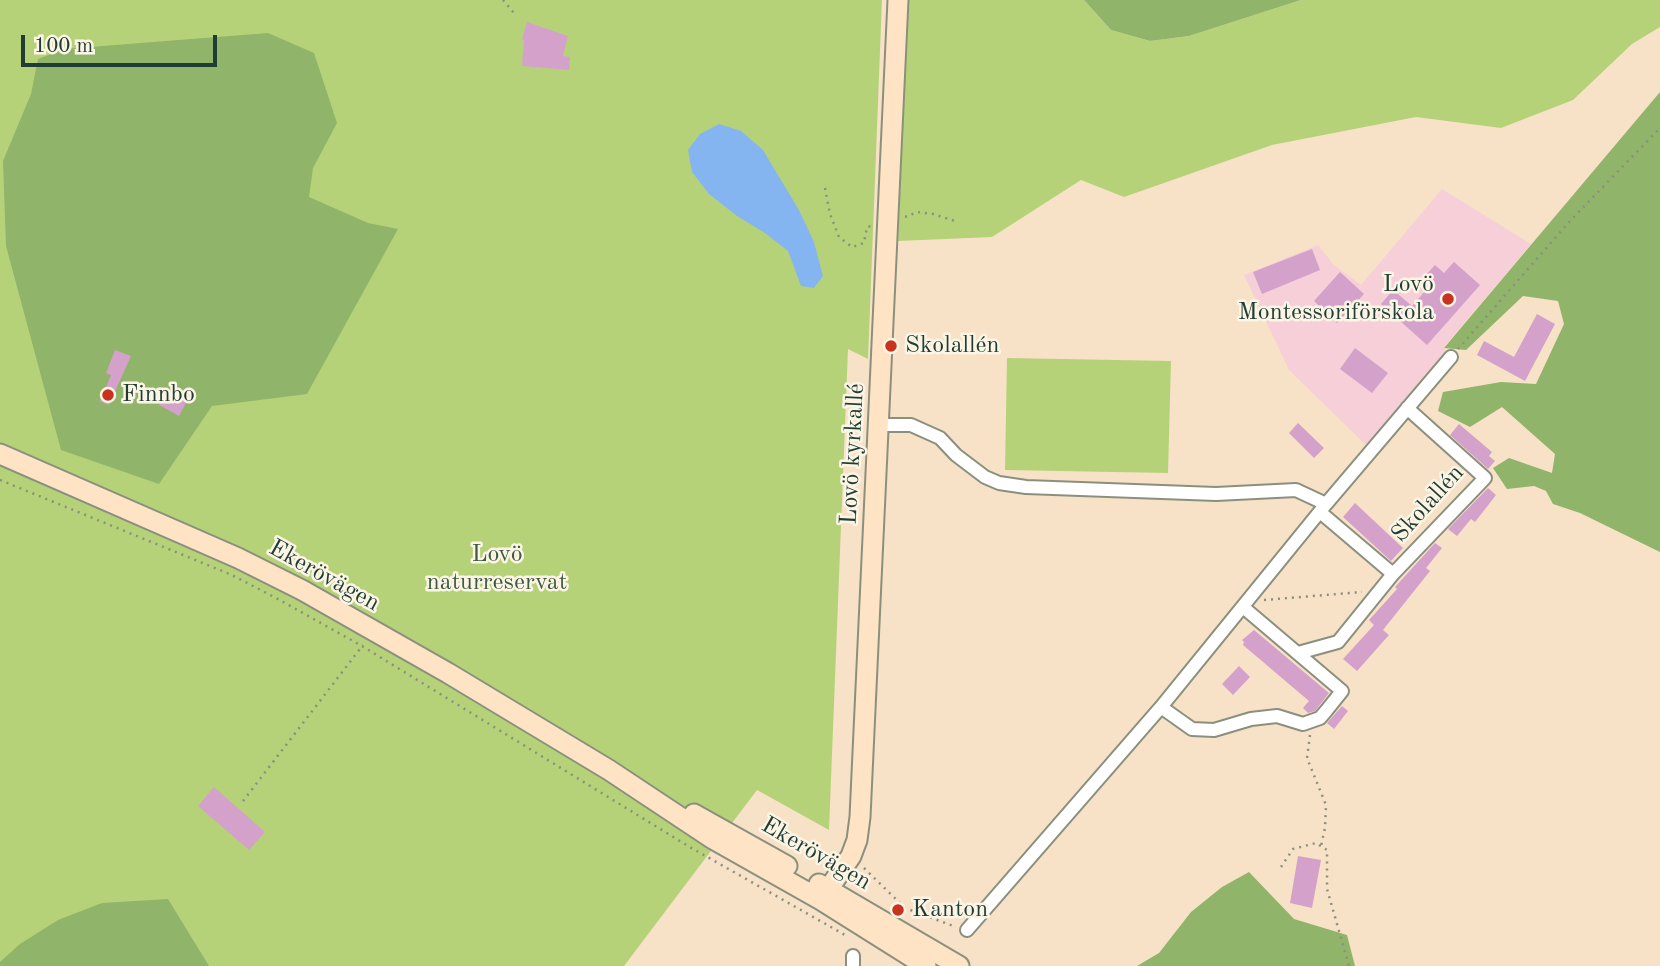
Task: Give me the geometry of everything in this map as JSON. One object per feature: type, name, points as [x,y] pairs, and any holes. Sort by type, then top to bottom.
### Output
[{"type":"main road","name":"Lovö kyrkallé","points":[[825,895],[851,856],[857,840],[860,817],[898,0]]},
{"type":"main road","name":"Ekerövägen","points":[[0,454],[238,558],[302,590],[368,638],[609,770],[713,839],[825,895],[948,963]]},
{"type":"main road","name":"Ekerövägen","points":[[825,895],[926,966]]},
{"type":"street","points":[[967,930],[1161,707],[1451,356]]},
{"type":"street","name":"Skolallén","points":[[1298,653],[1338,642],[1394,573],[1485,478],[1407,408]]},
{"type":"street","name":"Skolallén","points":[[879,425],[911,425],[940,438],[956,455],[985,477],[999,483],[1026,487],[1216,494],[1296,490],[1323,508],[1394,573]]},
{"type":"street","points":[[1161,707],[1192,729],[1214,730],[1251,719],[1277,716],[1303,724],[1320,719],[1342,691],[1245,604]]},
{"type":"path","points":[[503,0],[514,13]]},
{"type":"path","points":[[1451,356],[1569,222],[1660,128]]},
{"type":"path","points":[[825,188],[830,214],[839,237],[852,247],[864,243],[867,227],[894,224],[917,212],[955,221]]},
{"type":"path","points":[[0,481],[232,575],[368,638],[688,846],[846,936]]},
{"type":"path","points":[[1245,604],[1379,590]]},
{"type":"path","points":[[243,801],[368,638]]},
{"type":"path","points":[[1311,721],[1307,758],[1326,805],[1321,846]]},
{"type":"path","points":[[1281,867],[1293,849],[1316,843],[1327,850],[1327,889],[1349,966]]},
{"type":"path","points":[[851,856],[905,908],[967,930]]},
{"type":"shaded area","points":[[1442,189],[1531,244],[1444,347],[1447,356],[1369,448],[1289,370],[1244,275],[1318,245],[1334,265],[1361,285]]},
{"type":"green space","name":"Lovö naturreservat","points":[[0,0],[882,0],[868,359],[848,349],[829,830],[757,790],[624,966],[0,966]]},
{"type":"green space","points":[[908,0],[1084,0],[1111,30],[1150,41],[1189,36],[1301,0],[1660,0],[1660,27],[1632,44],[1573,100],[1501,128],[1416,117],[1272,145],[1124,197],[1081,180],[992,237],[898,241]]},
{"type":"green space","points":[[1084,0],[1301,0],[1189,36],[1150,41],[1111,30]]},
{"type":"green space","points":[[268,33],[314,53],[337,123],[313,168],[309,197],[368,223],[398,229],[307,394],[212,406],[159,484],[61,450],[6,246],[3,161],[31,94],[38,59],[64,49]]},
{"type":"green space","points":[[1660,92],[1660,552],[1580,513],[1553,504],[1546,491],[1534,486],[1507,489],[1493,468],[1509,458],[1552,473],[1555,454],[1502,407],[1470,427],[1438,411],[1443,392],[1501,382],[1536,384],[1564,324],[1558,301],[1523,296],[1466,350],[1444,348]]},
{"type":"green space","points":[[1007,358],[1171,361],[1168,473],[1005,470]]},
{"type":"green space","points":[[1249,872],[1294,919],[1347,935],[1355,966],[1137,966],[1159,953],[1191,912],[1222,887]]},
{"type":"green space","points":[[168,899],[209,966],[0,966],[0,962],[20,944],[58,920],[102,903]]},
{"type":"water","points":[[719,124],[741,131],[763,150],[799,210],[814,242],[823,276],[814,288],[801,286],[788,251],[709,194],[692,172],[688,150],[700,134]]},
{"type":"building","points":[[527,22],[568,36],[563,56],[570,57],[569,70],[522,66],[522,39]]},
{"type":"building","points":[[1312,249],[1320,270],[1262,294],[1253,272]]},
{"type":"building","name":"Lovö Montessoriförskola","points":[[1454,262],[1480,285],[1427,345],[1381,304],[1393,290],[1412,306],[1433,282],[1425,276],[1435,265],[1444,273]]},
{"type":"building","points":[[1340,272],[1364,294],[1337,323],[1314,301]]},
{"type":"building","points":[[1537,314],[1555,324],[1525,381],[1477,355],[1484,341],[1514,357]]},
{"type":"building","points":[[1355,348],[1388,373],[1372,393],[1340,369]]},
{"type":"building","points":[[115,350],[131,356],[109,405],[100,401],[111,375],[106,373]]},
{"type":"building","points":[[167,390],[187,401],[179,416],[159,405]]},
{"type":"building","points":[[1298,423],[1324,448],[1314,458],[1289,433]]},
{"type":"building","points":[[1459,424],[1492,452],[1489,456],[1495,461],[1488,469],[1450,435]]},
{"type":"building","points":[[1488,488],[1496,495],[1475,522],[1471,519],[1457,536],[1448,529]]},
{"type":"building","points":[[1355,503],[1403,548],[1391,561],[1343,517]]},
{"type":"building","points":[[1435,543],[1442,548],[1426,568],[1430,571],[1383,630],[1389,635],[1357,671],[1343,659],[1374,625],[1369,620],[1397,589],[1395,587]]},
{"type":"building","points":[[1254,630],[1329,693],[1315,711],[1308,713],[1303,708],[1309,701],[1243,645],[1242,640]]},
{"type":"building","points":[[1239,666],[1250,677],[1233,695],[1222,684]]},
{"type":"building","points":[[1342,706],[1348,711],[1334,729],[1327,723]]},
{"type":"building","points":[[214,787],[265,832],[249,850],[198,806]]},
{"type":"building","points":[[1298,856],[1321,860],[1312,908],[1290,903]]},
{"type":"place","name":"Lovö Montessoriförskola","points":[[1448,299]]},
{"type":"place","name":"Skolallén","points":[[891,346]]},
{"type":"place","name":"Finnbo","points":[[108,395]]},
{"type":"place","name":"Kanton","points":[[898,910]]}]
